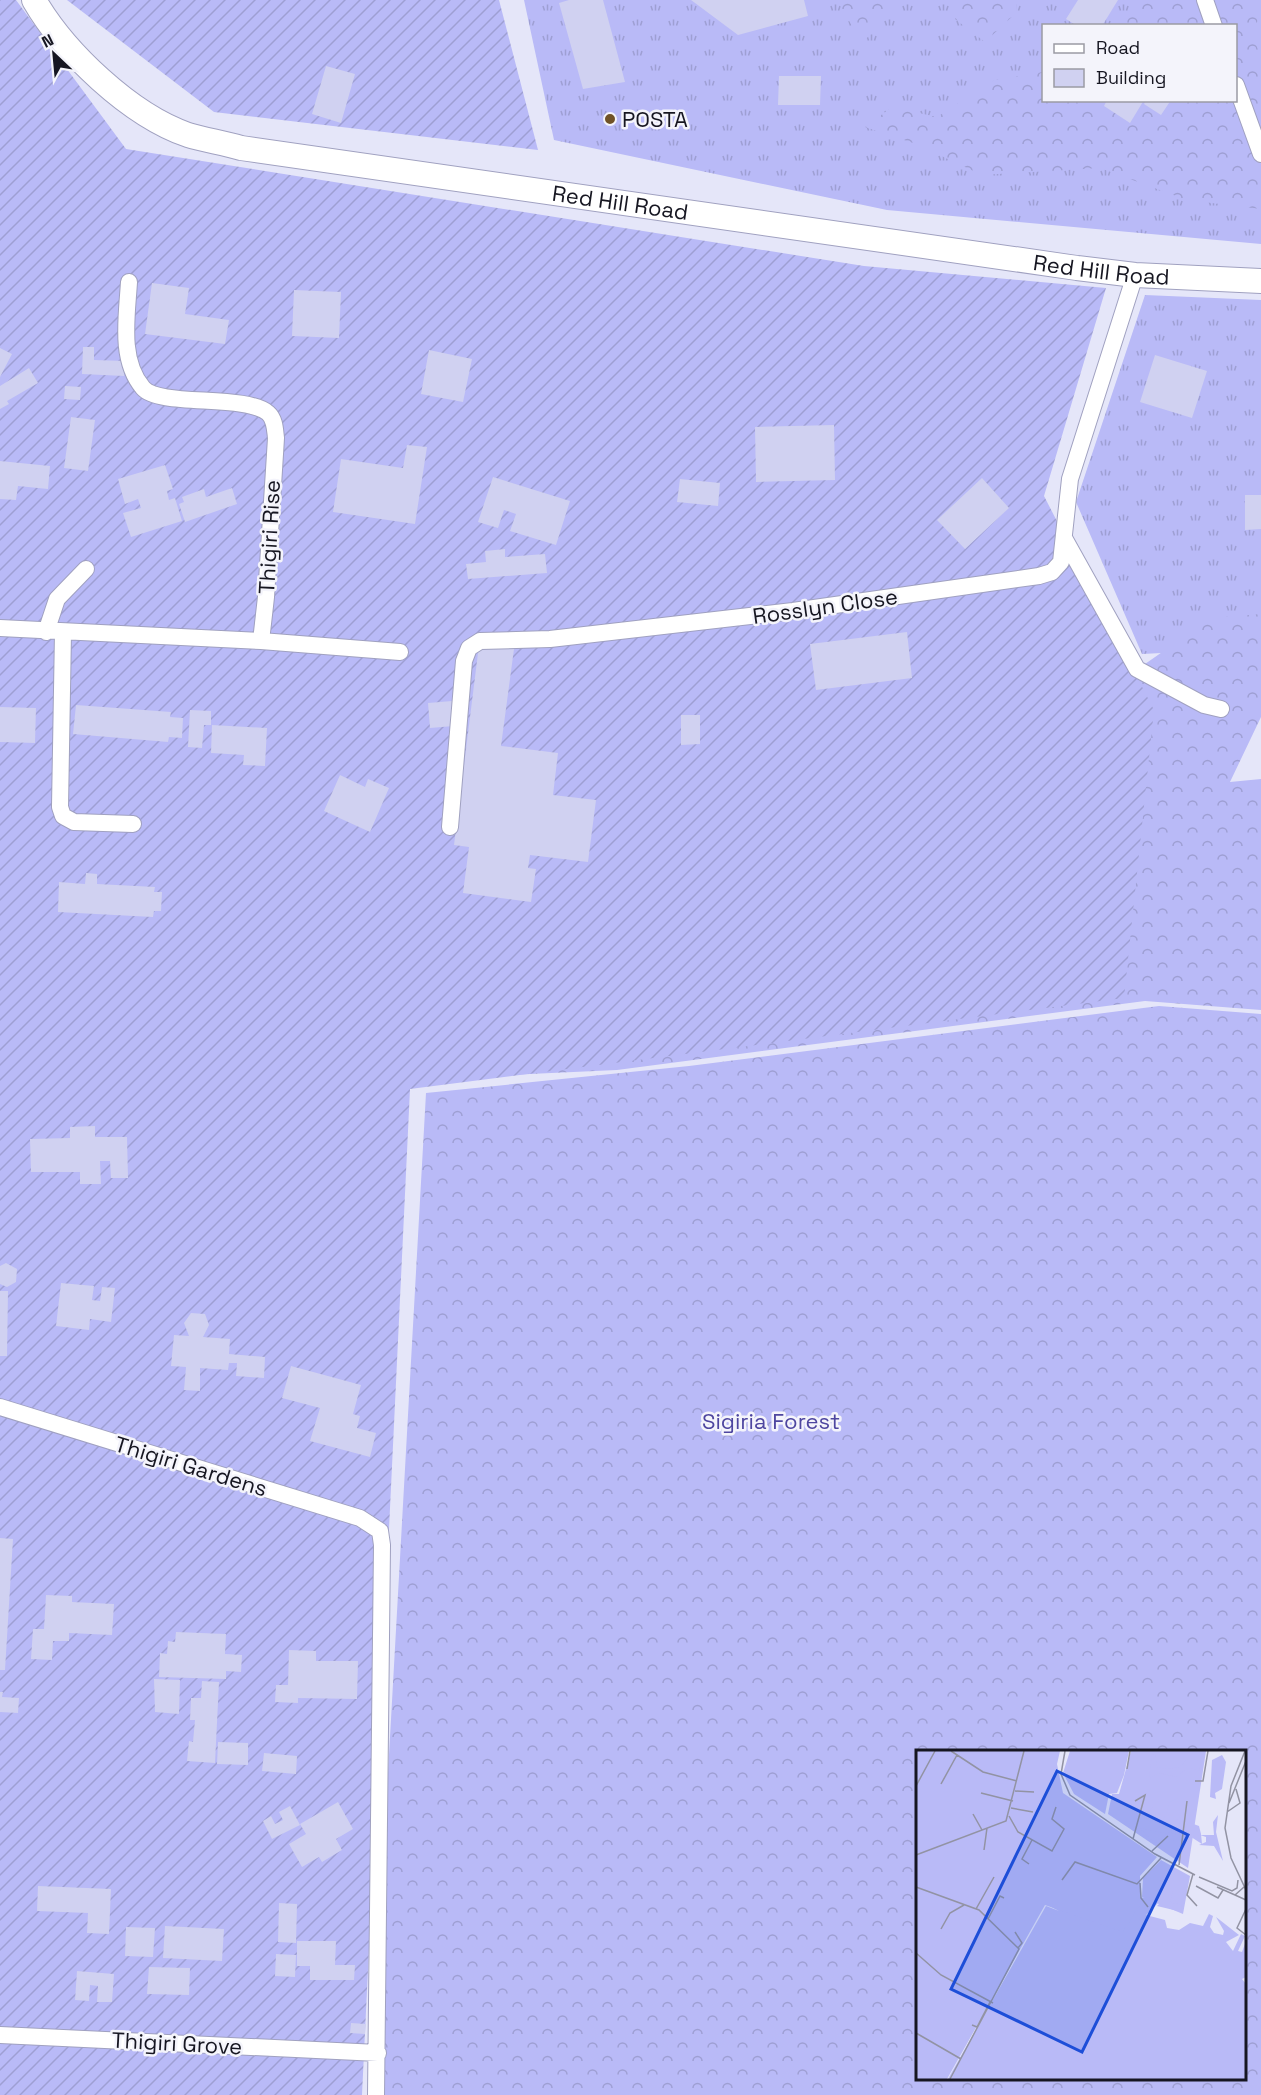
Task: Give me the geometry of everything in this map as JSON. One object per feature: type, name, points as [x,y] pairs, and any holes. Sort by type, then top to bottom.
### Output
[{"type":"main road","name":"Red Hill Road","points":[[34,0],[76,55],[143,113],[187,134],[242,148],[1135,274],[1261,281]]},
{"type":"street","points":[[1205,0],[1213,24]]},
{"type":"street","points":[[1237,89],[1261,154]]},
{"type":"street","name":"Rosslyn Close","points":[[450,827],[464,661],[469,648],[480,641],[550,639],[793,611],[1039,576],[1052,572],[1061,562],[1070,479],[1135,274]]},
{"type":"street","name":"Thigiri Rise","points":[[129,282],[125,339],[143,388],[153,396],[212,401],[255,408],[267,412],[272,420],[276,438],[261,641]]},
{"type":"street","points":[[1064,538],[1137,669],[1204,705],[1221,709]]},
{"type":"street","points":[[87,569],[57,599],[54,632],[60,807],[63,816],[74,822],[133,824]]},
{"type":"street","points":[[0,628],[261,641],[400,652]]},
{"type":"street","name":"Thigiri Gardens","points":[[0,1407],[360,1518],[380,1531],[382,1545],[378,2053]]},
{"type":"street","name":"Thigiri Grove","points":[[0,2035],[378,2053]]},
{"type":"street","points":[[376,2095],[378,2053]]},
{"type":"green space","points":[[0,0],[16,0],[126,149],[864,266],[1106,288],[1044,496],[1154,710],[1124,998],[410,1089],[362,2095],[0,2095]]},
{"type":"green space","points":[[67,0],[499,0],[538,150],[214,112]]},
{"type":"green space","points":[[524,0],[1261,0],[1261,244],[887,210],[554,140]]},
{"type":"green space","points":[[837,0],[904,0],[862,43]]},
{"type":"green space","points":[[963,0],[1016,0],[1017,12],[985,42],[955,19]]},
{"type":"green space","points":[[1139,0],[1261,0],[1254,40],[1261,56],[1261,209],[1187,200],[1100,168],[982,175],[916,144],[865,127],[892,107],[937,117],[994,80],[1042,72],[1042,102],[1095,102],[1100,108],[1169,104],[1169,102],[1237,102],[1237,24],[1122,24],[1131,16]]},
{"type":"green space","points":[[1145,295],[1261,300],[1261,648],[1142,654],[1076,502]]},
{"type":"green space","points":[[1261,614],[1261,717],[1230,782],[1261,779],[1261,1010],[1145,1001],[617,1070],[417,1079],[1102,694],[1211,618]]},
{"type":"green space","name":"Sigiria Forest","points":[[1159,1006],[1261,1014],[1261,2095],[370,2095],[426,1093],[689,1066]]},
{"type":"building","points":[[569,0],[603,0],[625,82],[583,89],[559,3]]},
{"type":"building","points":[[691,0],[804,0],[808,16],[738,35]]},
{"type":"building","points":[[1078,0],[1118,0],[1103,24],[1074,24],[1066,19]]},
{"type":"building","points":[[326,66],[355,74],[341,123],[312,114]]},
{"type":"building","points":[[779,76],[821,76],[820,105],[778,105]]},
{"type":"building","points":[[1106,102],[1143,102],[1130,123],[1104,106]]},
{"type":"building","points":[[1145,102],[1170,102],[1161,115],[1144,104]]},
{"type":"building","points":[[152,283],[189,288],[185,314],[229,320],[225,344],[145,334]]},
{"type":"building","points":[[294,290],[341,292],[339,338],[292,336]]},
{"type":"building","points":[[83,347],[94,347],[94,360],[125,361],[124,376],[82,374]]},
{"type":"building","points":[[0,348],[12,354],[0,377]]},
{"type":"building","points":[[429,350],[472,359],[463,402],[421,394]]},
{"type":"building","points":[[1155,355],[1207,371],[1192,418],[1140,402]]},
{"type":"building","points":[[29,368],[38,383],[7,401],[9,404],[0,409],[0,386]]},
{"type":"building","points":[[65,386],[81,387],[80,400],[64,399]]},
{"type":"building","points":[[71,417],[95,420],[88,471],[64,468]]},
{"type":"building","points":[[834,425],[835,480],[756,482],[755,427]]},
{"type":"building","points":[[407,445],[427,447],[415,524],[333,512],[341,459],[403,468]]},
{"type":"building","points":[[0,461],[50,466],[48,489],[18,486],[16,500],[0,499]]},
{"type":"building","points":[[165,465],[173,489],[167,491],[169,500],[175,498],[182,521],[131,537],[123,513],[141,508],[138,499],[125,504],[118,479]]},
{"type":"building","points":[[493,477],[570,501],[556,545],[510,531],[516,514],[504,510],[498,528],[478,522]]},
{"type":"building","points":[[982,478],[1009,508],[965,549],[937,520]]},
{"type":"building","points":[[680,479],[720,483],[718,506],[677,502]]},
{"type":"building","points":[[232,488],[237,504],[185,522],[179,504],[184,502],[182,497],[204,489],[206,497]]},
{"type":"building","points":[[1245,495],[1261,495],[1261,529],[1245,530]]},
{"type":"building","points":[[505,549],[505,557],[545,554],[547,573],[468,579],[466,564],[486,562],[485,551]]},
{"type":"building","points":[[907,632],[912,678],[816,690],[810,644]]},
{"type":"building","points":[[479,645],[514,649],[501,746],[558,753],[553,795],[596,800],[588,862],[530,855],[528,868],[536,869],[531,902],[463,893],[469,847],[454,845]]},
{"type":"building","points":[[452,701],[454,726],[430,728],[428,703]]},
{"type":"building","points":[[76,705],[171,712],[170,717],[183,718],[182,738],[169,737],[168,742],[73,734]]},
{"type":"building","points":[[0,707],[36,708],[35,743],[0,742]]},
{"type":"building","points":[[190,710],[211,711],[211,725],[204,725],[202,748],[188,747]]},
{"type":"building","points":[[681,715],[700,715],[700,744],[681,745]]},
{"type":"building","points":[[212,725],[267,728],[265,766],[243,765],[244,755],[211,753]]},
{"type":"building","points":[[340,775],[365,787],[368,779],[389,788],[370,832],[324,811]]},
{"type":"building","points":[[86,873],[97,874],[97,884],[155,887],[154,892],[162,892],[161,911],[154,911],[153,917],[58,912],[59,882],[85,884]]},
{"type":"building","points":[[95,1126],[95,1137],[127,1137],[128,1178],[111,1178],[110,1161],[100,1161],[101,1184],[80,1184],[80,1172],[31,1172],[30,1139],[70,1138],[70,1127]]},
{"type":"building","points":[[6,1263],[17,1269],[16,1282],[7,1287],[0,1284],[0,1266]]},
{"type":"building","points":[[61,1283],[94,1286],[92,1300],[100,1301],[102,1287],[115,1288],[111,1322],[90,1319],[89,1330],[56,1326]]},
{"type":"building","points":[[0,1291],[8,1291],[7,1356],[0,1356]]},
{"type":"building","points":[[191,1313],[205,1314],[209,1325],[203,1337],[230,1339],[229,1354],[265,1357],[264,1378],[236,1376],[237,1363],[229,1363],[228,1370],[200,1368],[200,1391],[184,1390],[186,1367],[171,1366],[174,1335],[189,1336],[184,1323]]},
{"type":"building","points":[[291,1366],[361,1385],[353,1414],[360,1416],[357,1428],[376,1433],[370,1457],[310,1441],[320,1408],[282,1398]]},
{"type":"building","points":[[0,1538],[13,1539],[5,1670],[0,1670]]},
{"type":"building","points":[[46,1595],[72,1596],[72,1602],[114,1604],[112,1635],[69,1633],[69,1641],[53,1641],[52,1660],[31,1659],[33,1629],[44,1629]]},
{"type":"building","points":[[176,1632],[226,1634],[225,1654],[242,1655],[241,1672],[226,1671],[226,1679],[159,1677],[160,1653],[167,1654],[168,1641],[175,1642]]},
{"type":"building","points":[[289,1650],[316,1651],[316,1661],[358,1661],[357,1699],[298,1698],[298,1703],[275,1702],[276,1685],[288,1685]]},
{"type":"building","points":[[154,1679],[180,1680],[179,1714],[155,1712]]},
{"type":"building","points":[[202,1681],[219,1682],[215,1763],[187,1761],[189,1741],[193,1742],[195,1720],[190,1720],[191,1698],[201,1698]]},
{"type":"building","points":[[0,1692],[3,1692],[2,1697],[19,1698],[18,1713],[0,1712]]},
{"type":"building","points":[[218,1742],[248,1743],[248,1765],[217,1764]]},
{"type":"building","points":[[264,1753],[297,1756],[296,1774],[262,1771]]},
{"type":"building","points":[[338,1802],[353,1829],[336,1839],[342,1850],[322,1862],[319,1857],[302,1867],[289,1844],[306,1834],[300,1824]]},
{"type":"building","points":[[290,1806],[300,1825],[272,1839],[263,1821],[271,1816],[275,1824],[283,1820],[279,1812]]},
{"type":"building","points":[[38,1886],[111,1889],[109,1934],[87,1933],[88,1913],[37,1911]]},
{"type":"building","points":[[279,1903],[297,1904],[296,1943],[278,1942]]},
{"type":"building","points":[[165,1926],[224,1929],[222,1961],[163,1958]]},
{"type":"building","points":[[126,1927],[155,1928],[153,1957],[125,1956]]},
{"type":"building","points":[[297,1941],[336,1941],[335,1965],[355,1965],[354,1980],[310,1980],[310,1966],[297,1966]]},
{"type":"building","points":[[276,1954],[296,1955],[295,1977],[275,1976]]},
{"type":"building","points":[[149,1967],[190,1968],[189,1995],[147,1994]]},
{"type":"building","points":[[77,1971],[114,1974],[112,2002],[97,2002],[98,1986],[90,1985],[89,2001],[75,2000]]},
{"type":"building","points":[[351,2023],[366,2024],[365,2034],[350,2033]]},
{"type":"place","name":"POSTA","points":[[610,119]]}]
